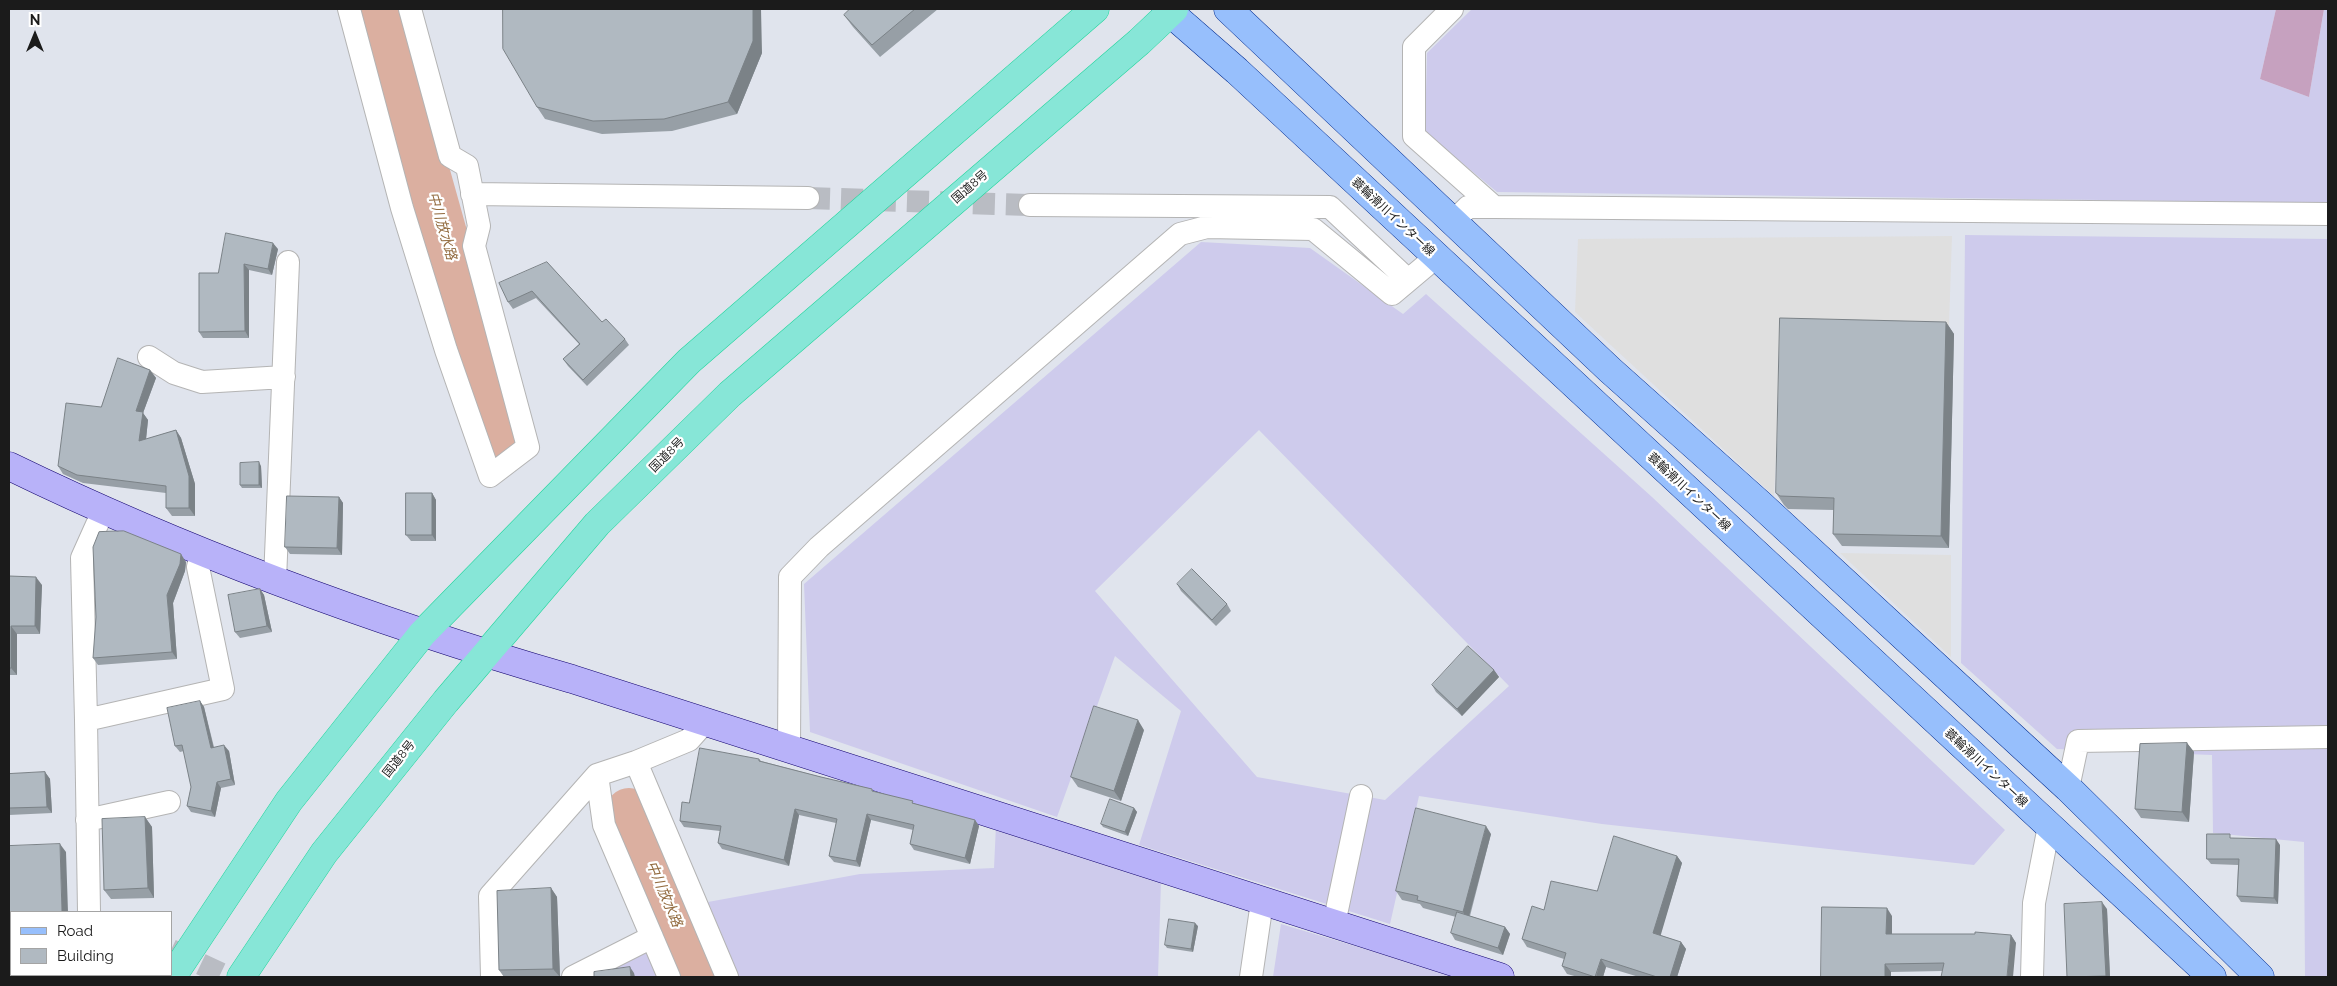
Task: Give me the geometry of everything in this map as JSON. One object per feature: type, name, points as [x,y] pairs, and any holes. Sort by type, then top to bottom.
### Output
[{"type":"highway","points":[[172,977],[289,801],[422,634],[689,361],[1094,9]]},
{"type":"highway","name":"国道8号","points":[[241,977],[324,853],[446,701],[597,524],[730,394],[1139,42],[1170,10]]},
{"type":"main road","points":[[1228,9],[1610,370],[1760,504],[2068,788],[2260,977]]},
{"type":"main road","name":"蓑輪滑川インター線","points":[[1170,10],[2212,977]]},
{"type":"street","points":[[349,9],[402,208],[446,350],[490,476],[528,447],[474,246],[479,226],[467,166],[450,156],[410,9]]},
{"type":"street","points":[[1452,9],[1414,47],[1414,136],[1494,206]]},
{"type":"street","points":[[472,194],[808,198]]},
{"type":"street","points":[[1030,205],[1330,207],[1408,280]]},
{"type":"street","points":[[1454,221],[1468,207],[1494,206],[2328,214]]},
{"type":"street","points":[[789,749],[790,577],[819,547],[1180,234],[1207,227],[1313,229],[1392,294],[1436,257]]},
{"type":"street","points":[[276,580],[288,262]]},
{"type":"street","points":[[149,357],[174,373],[202,382],[284,377]]},
{"type":"street","points":[[9,466],[202,551],[422,634],[705,722],[1500,977]]},
{"type":"street","points":[[89,911],[82,558],[104,509]]},
{"type":"street","points":[[86,720],[223,689],[198,567],[202,551]]},
{"type":"street","points":[[492,977],[490,896],[597,775],[636,762],[689,740],[705,722]]},
{"type":"street","points":[[2068,788],[2078,741],[2328,737]]},
{"type":"street","points":[[636,762],[727,977]]},
{"type":"street","points":[[597,775],[604,825],[669,977]]},
{"type":"street","points":[[1334,924],[1361,796]]},
{"type":"street","points":[[87,820],[169,802]]},
{"type":"street","points":[[2032,977],[2034,903],[2049,826]]},
{"type":"street","points":[[1251,977],[1262,902]]},
{"type":"street","points":[[572,977],[652,937]]},
{"type":"shaded area","points":[[1472,9],[2276,9],[2260,79],[2309,97],[2324,9],[2328,9],[2328,203],[1497,192],[1425,132],[1427,53]]},
{"type":"shaded area","points":[[2276,9],[2324,9],[2309,97],[2260,79]]},
{"type":"shaded area","points":[[1965,235],[2328,239],[2328,977],[2305,977],[2304,842],[2213,833],[2212,755],[2057,749],[1961,663]]},
{"type":"shaded area","points":[[1952,236],[1949,326],[1783,320],[1774,496],[1575,312],[1578,239]]},
{"type":"shaded area","points":[[1201,242],[1310,248],[1403,314],[1426,294],[1652,497],[2005,830],[1974,865],[1602,824],[1419,796],[1390,924],[1139,845],[1181,711],[1115,656],[1057,817],[810,732],[804,584]],"holes":[[[1259,430],[1509,686],[1385,800],[1257,777],[1095,591]]]},
{"type":"shaded area","points":[[1840,553],[1951,555],[1951,657]]},
{"type":"shaded area","points":[[996,825],[1161,881],[1158,977],[739,977],[708,902],[860,874],[994,868]]},
{"type":"shaded area","points":[[1281,924],[1459,977],[1273,977]]},
{"type":"shaded area","points":[[648,948],[660,977],[590,977]]},
{"type":"building","points":[[503,9],[753,9],[753,41],[728,102],[664,119],[593,121],[537,107],[503,49]]},
{"type":"building","points":[[850,9],[915,9],[872,45],[844,15]]},
{"type":"building","points":[[226,233],[273,243],[268,269],[244,264],[245,331],[199,332],[199,273],[218,273]]},
{"type":"building","points":[[547,262],[602,322],[606,319],[625,339],[583,380],[563,359],[580,344],[532,291],[508,302],[499,283]]},
{"type":"building","points":[[1780,318],[1946,322],[1941,536],[1833,534],[1834,498],[1780,496],[1776,493]]},
{"type":"building","points":[[118,358],[150,370],[136,411],[143,412],[139,441],[176,430],[189,476],[189,508],[166,508],[166,486],[77,475],[58,466],[66,403],[101,407]]},
{"type":"building","points":[[259,462],[259,485],[240,485],[240,463]]},
{"type":"building","points":[[406,493],[432,493],[432,535],[406,535]]},
{"type":"building","points":[[287,496],[339,497],[337,548],[285,547]]},
{"type":"building","points":[[124,531],[181,554],[180,564],[167,595],[172,652],[93,658],[96,617],[93,547],[99,532]]},
{"type":"building","points":[[1192,569],[1227,604],[1212,620],[1177,584]]},
{"type":"building","points":[[9,576],[36,577],[35,626],[11,626],[11,668],[9,668]]},
{"type":"building","points":[[260,589],[267,626],[235,632],[228,595]]},
{"type":"building","points":[[1468,646],[1494,670],[1457,709],[1432,685]]},
{"type":"building","points":[[200,701],[211,748],[224,745],[231,779],[217,782],[211,811],[187,806],[191,787],[182,745],[175,746],[167,708]]},
{"type":"building","points":[[1094,706],[1138,720],[1114,791],[1071,777]]},
{"type":"building","points":[[2187,743],[2182,812],[2135,809],[2140,744]]},
{"type":"building","points":[[700,748],[759,759],[759,761],[872,789],[872,791],[975,820],[965,858],[910,844],[914,825],[867,814],[856,861],[829,856],[837,819],[795,809],[784,860],[718,843],[721,826],[680,821],[682,802],[689,803]]},
{"type":"building","points":[[45,772],[47,807],[9,808],[9,774]]},
{"type":"building","points":[[1110,799],[1134,808],[1125,832],[1101,824]]},
{"type":"building","points":[[1416,808],[1486,826],[1463,912],[1417,900],[1418,896],[1396,891]]},
{"type":"building","points":[[145,817],[148,888],[104,890],[102,819]]},
{"type":"building","points":[[2207,834],[2230,834],[2230,838],[2276,839],[2274,898],[2237,896],[2239,859],[2207,859]]},
{"type":"building","points":[[1614,836],[1677,856],[1653,933],[1681,942],[1670,977],[1657,977],[1601,959],[1595,977],[1562,966],[1566,953],[1522,939],[1532,906],[1544,910],[1551,881],[1597,891]]},
{"type":"building","points":[[60,844],[62,911],[10,911],[9,915],[9,846]]},
{"type":"building","points":[[551,888],[553,969],[499,970],[497,891]]},
{"type":"building","points":[[2102,902],[2106,976],[2067,977],[2064,904]]},
{"type":"building","points":[[1822,907],[1887,908],[1886,934],[1975,934],[1975,932],[2011,935],[2007,977],[1941,977],[1944,963],[1885,964],[1885,977],[1821,977]]},
{"type":"building","points":[[1457,912],[1505,927],[1498,948],[1451,933]]},
{"type":"building","points":[[1169,919],[1195,923],[1191,949],[1165,945]]},
{"type":"building","points":[[9,956],[10,976],[37,976],[37,977],[9,977]]},
{"type":"building","points":[[630,967],[631,977],[594,977],[594,972]]},
{"type":"waterway","name":"中川放水路","points":[[381,9],[503,444]]},
{"type":"waterway","name":"中川放水路","points":[[629,811],[699,977]]},
{"type":"tunnel","points":[[808,198],[1030,205]]},
{"type":"tunnel","points":[[172,950],[228,977]]}]
